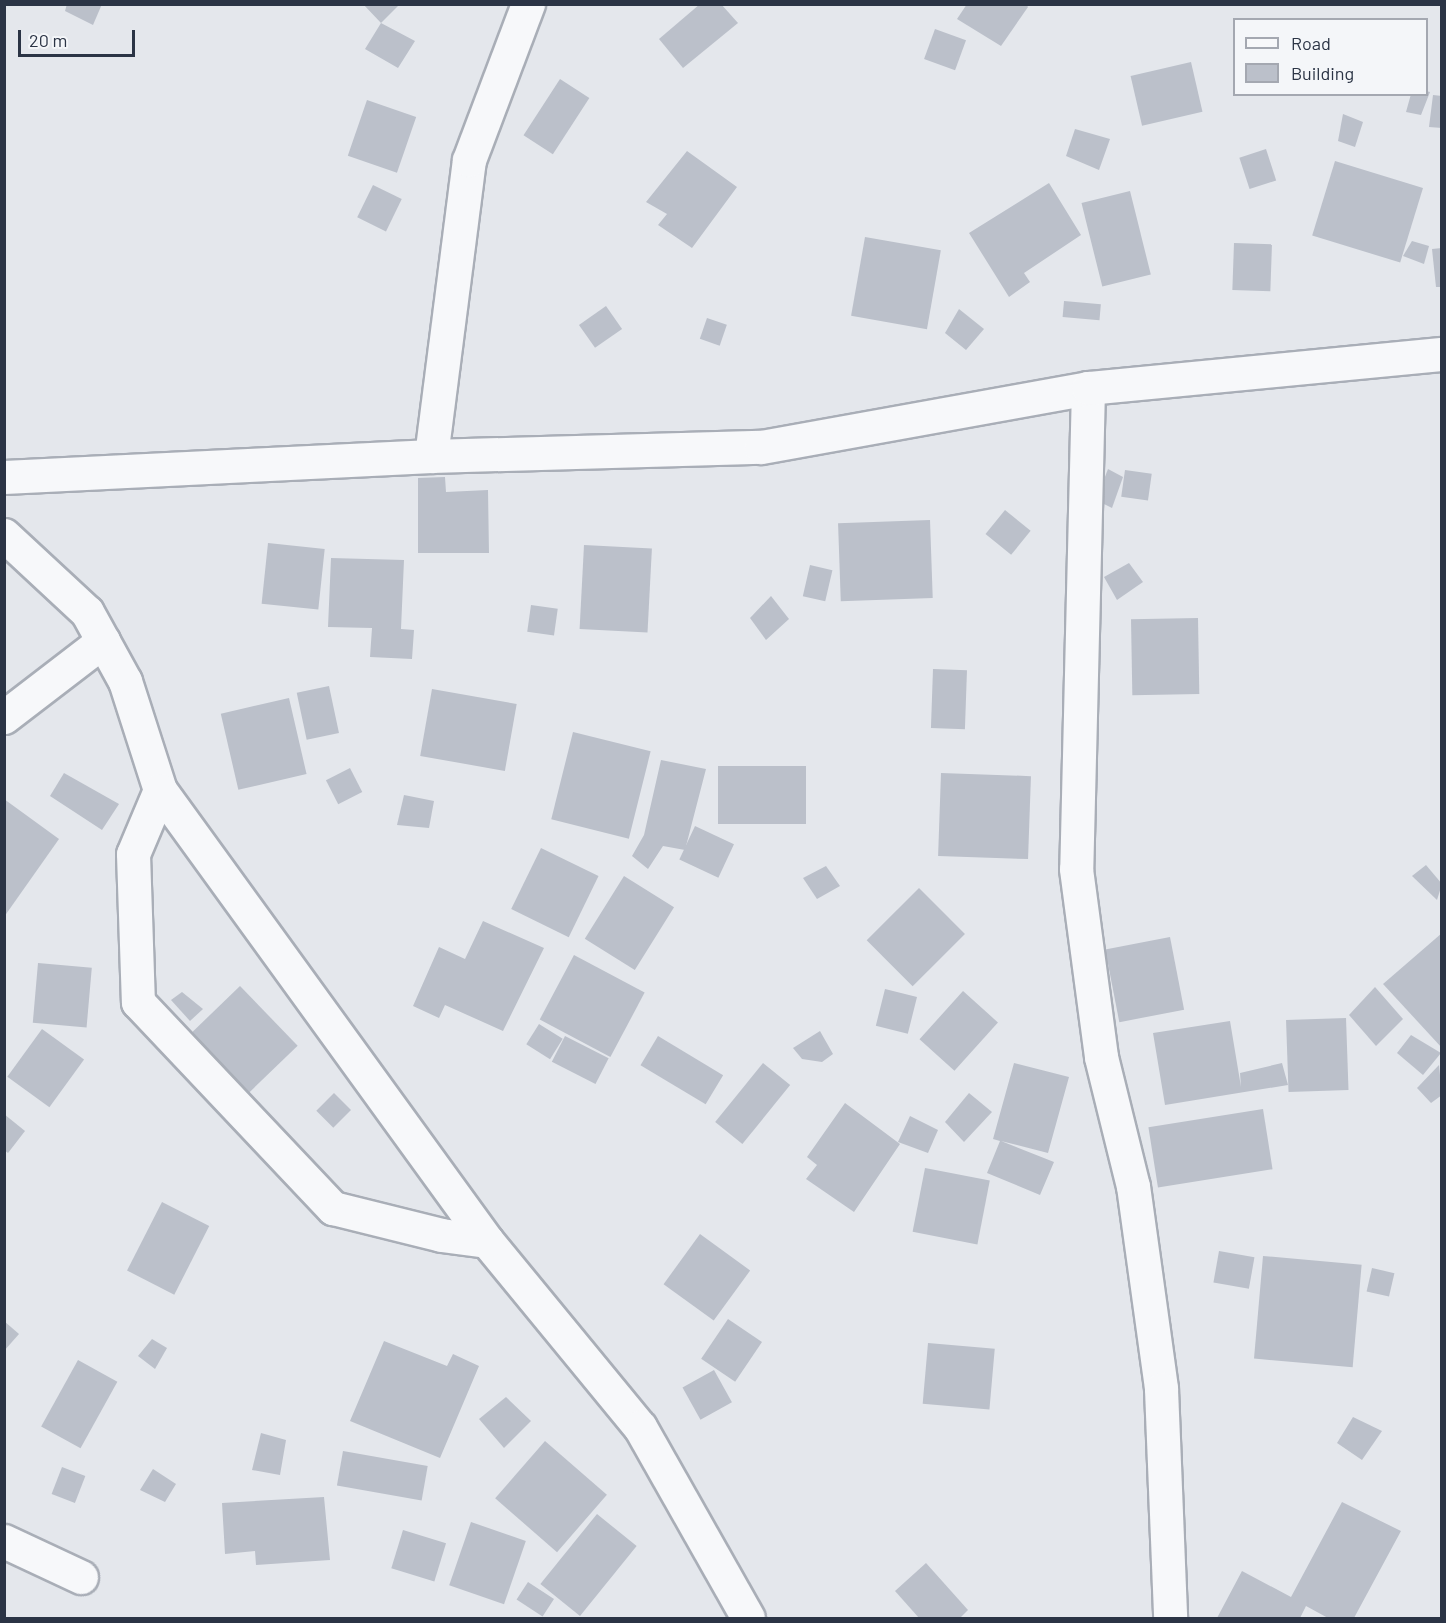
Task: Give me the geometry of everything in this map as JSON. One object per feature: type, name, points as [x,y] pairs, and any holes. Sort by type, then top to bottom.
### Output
[{"type":"street","points":[[431,456],[469,160],[528,4]]},
{"type":"street","points":[[4,477],[431,456],[761,447],[1088,387],[1442,354]]},
{"type":"street","points":[[1088,387],[1076,869],[1101,1057],[1133,1186],[1161,1389],[1170,1618]]},
{"type":"street","points":[[4,535],[87,612],[125,681],[160,790],[488,1241],[640,1427],[748,1618]]},
{"type":"street","points":[[4,717],[103,641]]},
{"type":"street","points":[[160,790],[133,854],[138,1002],[333,1208],[441,1235],[488,1241]]},
{"type":"street","points":[[4,1541],[81,1577]]},
{"type":"building","points":[[67,4],[102,4],[93,25],[65,11]]},
{"type":"building","points":[[363,4],[400,4],[381,23]]},
{"type":"building","points":[[700,4],[721,4],[738,23],[683,68],[659,39]]},
{"type":"building","points":[[967,4],[1026,4],[1028,7],[1001,46],[957,19]]},
{"type":"building","points":[[381,23],[415,41],[398,68],[365,49]]},
{"type":"building","points":[[935,29],[966,40],[955,70],[924,59]]},
{"type":"building","points":[[1191,62],[1202,112],[1142,126],[1131,76]]},
{"type":"building","points":[[560,79],[589,98],[553,154],[524,135]]},
{"type":"building","points":[[1428,92],[1430,92],[1421,115],[1406,112],[1410,96],[1428,96]]},
{"type":"building","points":[[1433,95],[1442,96],[1442,128],[1429,127]]},
{"type":"building","points":[[367,100],[416,117],[397,173],[348,156]]},
{"type":"building","points":[[1343,114],[1363,122],[1355,147],[1338,141]]},
{"type":"building","points":[[1075,129],[1110,139],[1099,170],[1066,156]]},
{"type":"building","points":[[1266,149],[1276,180],[1250,189],[1239,158]]},
{"type":"building","points":[[687,151],[737,187],[692,248],[658,225],[667,214],[646,202]]},
{"type":"building","points":[[1335,161],[1423,188],[1400,262],[1312,236]]},
{"type":"building","points":[[1049,183],[1081,235],[1024,273],[1030,282],[1009,297],[969,233]]},
{"type":"building","points":[[373,185],[402,199],[386,231],[357,217]]},
{"type":"building","points":[[1130,191],[1151,274],[1102,287],[1081,203]]},
{"type":"building","points":[[865,237],[941,250],[927,329],[851,316]]},
{"type":"building","points":[[1412,241],[1429,246],[1424,264],[1403,256]]},
{"type":"building","points":[[1234,243],[1272,244],[1270,291],[1232,290]]},
{"type":"building","points":[[1442,248],[1442,287],[1436,287],[1432,249]]},
{"type":"building","points":[[1064,301],[1101,304],[1099,320],[1063,317]]},
{"type":"building","points":[[606,306],[622,329],[595,348],[579,325]]},
{"type":"building","points":[[959,309],[984,329],[966,350],[945,333]]},
{"type":"building","points":[[707,318],[727,325],[720,346],[700,339]]},
{"type":"building","points":[[1108,469],[1123,477],[1112,508],[1096,500]]},
{"type":"building","points":[[1125,470],[1152,474],[1148,500],[1121,497]]},
{"type":"building","points":[[445,477],[446,492],[488,490],[489,553],[418,553],[418,478]]},
{"type":"building","points":[[1005,510],[1031,531],[1011,555],[985,534]]},
{"type":"building","points":[[930,520],[933,598],[841,601],[838,523]]},
{"type":"building","points":[[268,543],[325,549],[318,610],[262,604]]},
{"type":"building","points":[[584,545],[652,549],[648,632],[580,629]]},
{"type":"building","points":[[331,558],[404,560],[401,629],[414,630],[412,659],[370,657],[372,628],[328,627]]},
{"type":"building","points":[[1129,563],[1143,582],[1117,600],[1104,577]]},
{"type":"building","points":[[810,565],[832,570],[825,601],[803,596]]},
{"type":"building","points":[[771,596],[789,619],[766,640],[750,618]]},
{"type":"building","points":[[531,605],[558,609],[554,635],[527,632]]},
{"type":"building","points":[[1198,618],[1199,694],[1132,695],[1131,619]]},
{"type":"building","points":[[933,669],[967,670],[965,729],[931,728]]},
{"type":"building","points":[[329,686],[339,733],[307,740],[297,693]]},
{"type":"building","points":[[432,689],[517,704],[505,771],[420,756]]},
{"type":"building","points":[[289,698],[307,774],[238,790],[221,714]]},
{"type":"building","points":[[573,732],[651,751],[629,839],[551,819]]},
{"type":"building","points":[[661,760],[706,769],[685,850],[663,846],[648,869],[632,856],[644,835]]},
{"type":"building","points":[[718,766],[806,766],[806,824],[718,824]]},
{"type":"building","points":[[350,768],[362,792],[338,804],[326,780]]},
{"type":"building","points":[[64,773],[119,804],[102,830],[50,796]]},
{"type":"building","points":[[941,773],[1031,776],[1028,859],[938,856]]},
{"type":"building","points":[[404,795],[434,801],[429,828],[397,825]]},
{"type":"building","points":[[4,799],[59,839],[4,917]]},
{"type":"building","points":[[695,826],[734,844],[718,878],[679,860]]},
{"type":"building","points":[[541,848],[599,876],[569,937],[511,909]]},
{"type":"building","points":[[1426,865],[1442,884],[1437,900],[1412,876]]},
{"type":"building","points":[[826,866],[840,886],[817,899],[803,878]]},
{"type":"building","points":[[624,876],[674,907],[635,970],[585,939]]},
{"type":"building","points":[[919,888],[965,934],[913,986],[867,940]]},
{"type":"building","points":[[483,921],[544,948],[503,1031],[445,1005],[439,1018],[413,1006],[439,947],[465,959]]},
{"type":"building","points":[[1442,933],[1442,1048],[1383,984]]},
{"type":"building","points":[[1170,937],[1184,1010],[1119,1022],[1105,950]]},
{"type":"building","points":[[574,955],[645,993],[610,1057],[540,1019]]},
{"type":"building","points":[[38,963],[92,968],[87,1027],[33,1023]]},
{"type":"building","points":[[240,986],[298,1046],[242,1099],[185,1039]]},
{"type":"building","points":[[1375,987],[1403,1019],[1376,1046],[1349,1015]]},
{"type":"building","points":[[885,989],[917,997],[908,1034],[876,1026]]},
{"type":"building","points":[[963,991],[998,1022],[954,1071],[920,1039]]},
{"type":"building","points":[[182,992],[203,1009],[190,1021],[171,1000]]},
{"type":"building","points":[[1346,1018],[1349,1090],[1289,1092],[1286,1020]]},
{"type":"building","points":[[1230,1021],[1241,1087],[1240,1073],[1282,1063],[1288,1085],[1165,1105],[1153,1033]]},
{"type":"building","points":[[539,1024],[563,1039],[550,1059],[526,1044]]},
{"type":"building","points":[[42,1029],[84,1060],[49,1107],[7,1077]]},
{"type":"building","points":[[820,1031],[833,1054],[822,1062],[802,1059],[793,1048]]},
{"type":"building","points":[[1411,1035],[1441,1053],[1423,1075],[1397,1053]]},
{"type":"building","points":[[565,1036],[609,1058],[595,1084],[552,1062]]},
{"type":"building","points":[[658,1036],[723,1075],[706,1104],[640,1065]]},
{"type":"building","points":[[763,1063],[790,1085],[742,1144],[715,1122]]},
{"type":"building","points":[[1014,1063],[1069,1077],[1048,1153],[1001,1141],[1054,1162],[1040,1195],[987,1173],[1000,1141],[993,1139]]},
{"type":"building","points":[[1439,1065],[1442,1095],[1431,1103],[1417,1088]]},
{"type":"building","points":[[334,1093],[351,1110],[333,1128],[316,1111]]},
{"type":"building","points":[[969,1093],[992,1112],[964,1142],[945,1122]]},
{"type":"building","points":[[845,1103],[900,1144],[854,1212],[806,1179],[817,1165],[807,1157]]},
{"type":"building","points":[[1263,1109],[1273,1169],[1158,1187],[1148,1127]]},
{"type":"building","points":[[4,1114],[25,1131],[8,1153],[4,1150]]},
{"type":"building","points":[[910,1116],[938,1130],[928,1153],[898,1142]]},
{"type":"building","points":[[925,1168],[990,1181],[977,1244],[913,1232]]},
{"type":"building","points":[[162,1202],[209,1226],[174,1295],[127,1271]]},
{"type":"building","points":[[700,1234],[750,1270],[714,1321],[664,1284]]},
{"type":"building","points":[[1219,1251],[1254,1257],[1249,1289],[1213,1283]]},
{"type":"building","points":[[1263,1256],[1362,1265],[1353,1367],[1254,1359]]},
{"type":"building","points":[[1372,1268],[1394,1273],[1389,1297],[1367,1291]]},
{"type":"building","points":[[728,1319],[762,1342],[735,1382],[701,1359]]},
{"type":"building","points":[[4,1321],[19,1334],[4,1351]]},
{"type":"building","points":[[152,1339],[167,1348],[155,1369],[138,1356]]},
{"type":"building","points":[[384,1341],[447,1366],[453,1354],[479,1366],[440,1458],[350,1421]]},
{"type":"building","points":[[928,1343],[995,1349],[989,1410],[923,1404]]},
{"type":"building","points":[[78,1360],[117,1382],[81,1448],[41,1426]]},
{"type":"building","points":[[714,1370],[732,1402],[700,1420],[683,1387]]},
{"type":"building","points":[[506,1397],[531,1421],[504,1448],[479,1419]]},
{"type":"building","points":[[1353,1417],[1382,1431],[1362,1460],[1337,1443]]},
{"type":"building","points":[[261,1433],[286,1440],[280,1475],[252,1470]]},
{"type":"building","points":[[545,1441],[607,1495],[557,1552],[495,1498]]},
{"type":"building","points":[[343,1451],[428,1466],[422,1500],[337,1485]]},
{"type":"building","points":[[62,1467],[85,1476],[75,1503],[52,1494]]},
{"type":"building","points":[[153,1469],[176,1484],[165,1502],[140,1490]]},
{"type":"building","points":[[324,1497],[330,1560],[256,1565],[255,1551],[225,1554],[222,1503]]},
{"type":"building","points":[[1342,1502],[1401,1531],[1354,1618],[1328,1618],[1306,1606],[1300,1618],[1217,1618],[1242,1571],[1291,1597]]},
{"type":"building","points":[[597,1514],[637,1546],[580,1616],[540,1584]]},
{"type":"building","points":[[471,1522],[526,1541],[504,1604],[449,1585]]},
{"type":"building","points":[[403,1530],[446,1543],[434,1581],[391,1568]]},
{"type":"building","points":[[926,1563],[968,1610],[960,1618],[919,1618],[895,1591]]},
{"type":"building","points":[[528,1582],[554,1599],[543,1616],[517,1600]]}]
